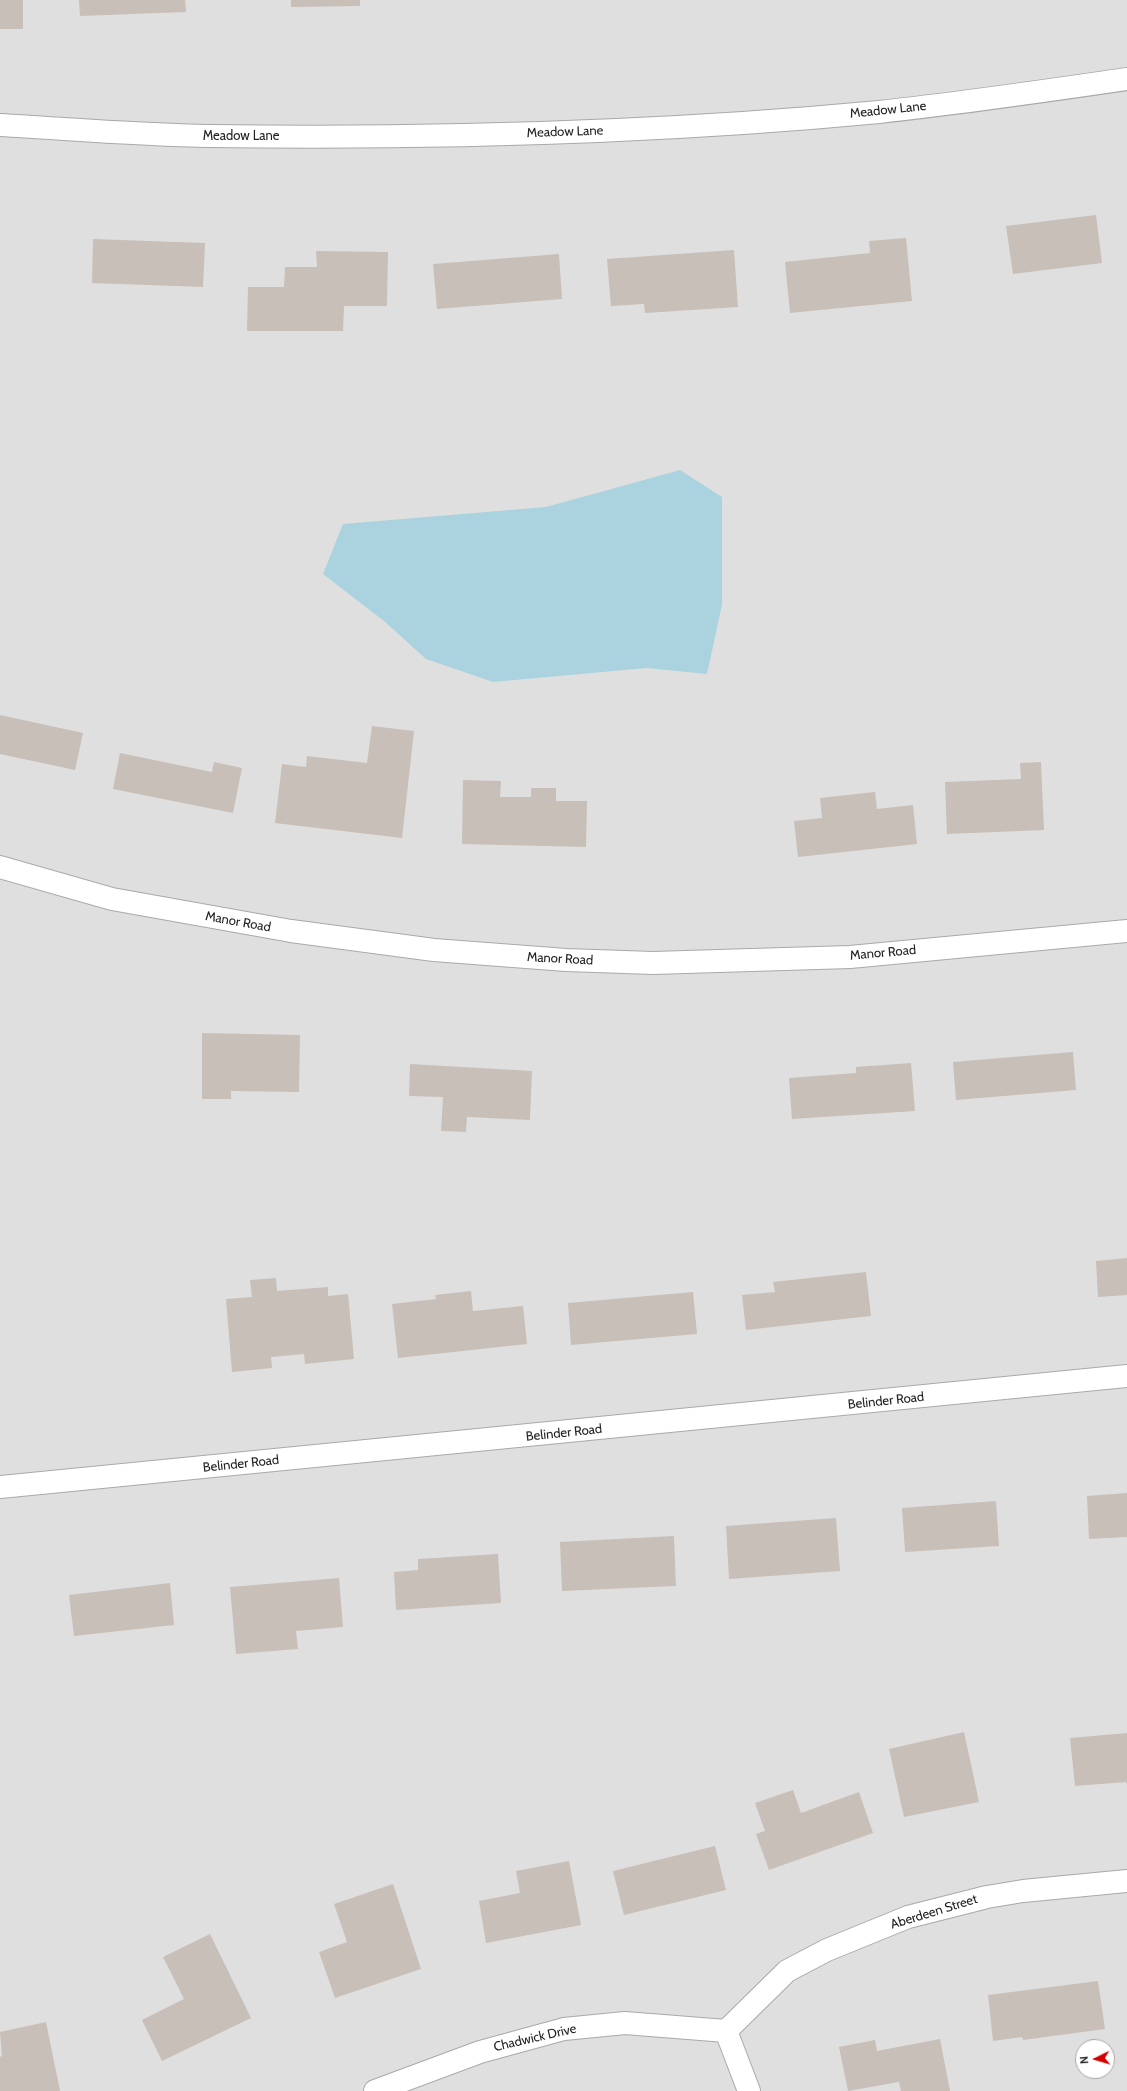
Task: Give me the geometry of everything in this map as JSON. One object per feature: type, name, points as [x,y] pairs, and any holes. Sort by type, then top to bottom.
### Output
[{"type":"street","name":"Meadow Lane","points":[[0,125],[208,136],[462,136],[621,130],[878,112],[1007,97],[1127,79]]},
{"type":"street","name":"Manor Road","points":[[0,867],[112,899],[291,931],[434,950],[566,960],[653,963],[850,957],[1127,931]]},
{"type":"street","name":"Belinder Road","points":[[0,1487],[1127,1376]]},
{"type":"street","name":"Aberdeen Street","points":[[726,2031],[787,1972],[827,1950],[908,1917],[987,1897],[1023,1891],[1127,1881]]},
{"type":"street","name":"Chadwick Drive","points":[[375,2091],[480,2052],[564,2029],[625,2023],[726,2031]]},
{"type":"street","points":[[726,2031],[749,2091]]},
{"type":"shaded area","points":[[0,0],[1127,0],[1127,2091],[0,2091]]},
{"type":"water","points":[[680,470],[722,497],[722,605],[707,674],[647,668],[493,682],[426,659],[384,621],[323,574],[343,524],[546,507]]},
{"type":"building","points":[[0,0],[23,0],[23,29],[0,29]]},
{"type":"building","points":[[79,0],[185,0],[186,12],[80,16]]},
{"type":"building","points":[[291,0],[360,0],[360,6],[291,7]]},
{"type":"building","points":[[1096,215],[1102,263],[1013,274],[1006,226]]},
{"type":"building","points":[[906,238],[912,301],[790,313],[785,262],[870,253],[869,241]]},
{"type":"building","points":[[93,239],[205,243],[203,287],[92,283]]},
{"type":"building","points":[[734,250],[738,307],[645,313],[644,304],[611,306],[607,259]]},
{"type":"building","points":[[316,251],[388,252],[387,306],[344,306],[343,331],[247,331],[248,287],[284,287],[285,267],[317,267]]},
{"type":"building","points":[[559,254],[562,299],[437,309],[433,264]]},
{"type":"building","points":[[0,715],[83,733],[75,770],[0,754]]},
{"type":"building","points":[[372,726],[414,731],[402,838],[275,823],[282,764],[306,767],[307,756],[367,763]]},
{"type":"building","points":[[120,753],[212,772],[214,762],[242,768],[233,813],[113,789]]},
{"type":"building","points":[[1041,762],[1044,830],[947,834],[945,782],[1021,779],[1020,763]]},
{"type":"building","points":[[463,780],[501,781],[500,797],[531,797],[531,788],[556,788],[556,801],[587,801],[586,847],[462,844]]},
{"type":"building","points":[[875,792],[877,809],[913,805],[917,844],[798,857],[794,821],[822,818],[820,798]]},
{"type":"building","points":[[202,1033],[300,1035],[299,1092],[231,1091],[231,1099],[202,1099]]},
{"type":"building","points":[[1073,1052],[1076,1090],[956,1100],[953,1062]]},
{"type":"building","points":[[911,1063],[915,1111],[792,1119],[789,1078],[856,1073],[856,1067]]},
{"type":"building","points":[[410,1064],[532,1071],[530,1120],[467,1117],[466,1132],[441,1131],[443,1097],[409,1096]]},
{"type":"building","points":[[1127,1258],[1127,1295],[1098,1297],[1096,1261]]},
{"type":"building","points":[[866,1272],[871,1316],[746,1330],[742,1295],[775,1292],[773,1282]]},
{"type":"building","points":[[276,1278],[277,1291],[328,1287],[328,1296],[348,1294],[354,1359],[305,1364],[304,1354],[271,1357],[272,1368],[232,1372],[226,1299],[252,1297],[250,1280]]},
{"type":"building","points":[[471,1291],[473,1311],[523,1306],[527,1344],[398,1358],[392,1304],[436,1299],[435,1295]]},
{"type":"building","points":[[693,1292],[697,1334],[571,1345],[568,1303]]},
{"type":"building","points":[[1127,1493],[1127,1537],[1089,1539],[1087,1496]]},
{"type":"building","points":[[996,1501],[999,1546],[905,1552],[902,1508]]},
{"type":"building","points":[[836,1518],[840,1571],[729,1579],[726,1526]]},
{"type":"building","points":[[674,1536],[676,1586],[562,1591],[560,1542]]},
{"type":"building","points":[[498,1554],[501,1603],[396,1610],[394,1572],[418,1570],[418,1559]]},
{"type":"building","points":[[339,1578],[343,1627],[296,1631],[298,1649],[236,1654],[230,1587]]},
{"type":"building","points":[[170,1583],[174,1625],[74,1636],[69,1595]]},
{"type":"building","points":[[964,1732],[979,1802],[904,1817],[889,1749]]},
{"type":"building","points":[[1127,1733],[1127,1785],[1126,1782],[1075,1786],[1070,1738]]},
{"type":"building","points":[[793,1790],[801,1813],[859,1792],[873,1833],[769,1870],[756,1834],[765,1831],[755,1803]]},
{"type":"building","points":[[715,1846],[726,1890],[624,1915],[613,1871]]},
{"type":"building","points":[[569,1861],[581,1925],[486,1943],[479,1901],[520,1893],[516,1871]]},
{"type":"building","points":[[393,1884],[421,1969],[335,1998],[319,1952],[347,1942],[334,1904]]},
{"type":"building","points":[[210,1934],[251,2018],[162,2061],[142,2020],[184,1999],[163,1957]]},
{"type":"building","points":[[1098,1981],[1105,2029],[1023,2040],[1022,2037],[993,2041],[988,1995]]},
{"type":"building","points":[[46,2022],[60,2091],[0,2091],[0,2057],[2,2056],[0,2032]]},
{"type":"building","points":[[940,2039],[950,2091],[901,2091],[899,2082],[848,2091],[839,2047],[875,2040],[877,2051]]}]
